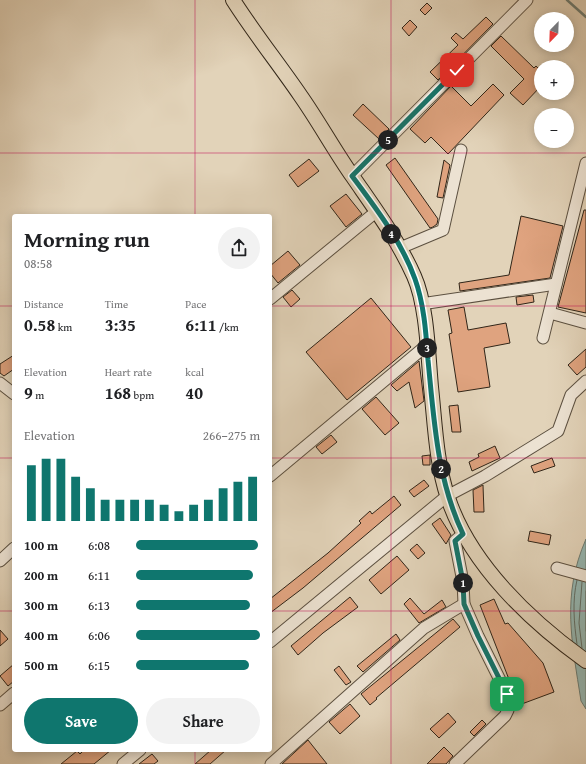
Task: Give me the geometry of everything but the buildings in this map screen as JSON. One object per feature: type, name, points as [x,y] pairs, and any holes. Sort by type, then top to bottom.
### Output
[{"type":"main road","points":[[233,0],[301,96],[352,176],[377,211],[400,248],[415,278],[421,304],[427,346],[439,460],[447,496],[463,534],[495,577],[536,622],[558,641],[586,661]]},
{"type":"street","points":[[352,176],[527,0]]},
{"type":"street","points":[[400,248],[443,230],[461,150]]},
{"type":"street","points":[[544,338],[586,163]]},
{"type":"street","points":[[272,298],[377,211]]},
{"type":"street","points":[[421,304],[556,284]]},
{"type":"street","points":[[550,313],[586,323]]},
{"type":"street","points":[[272,474],[427,346]]},
{"type":"street","points":[[272,640],[447,496],[485,476],[558,431],[571,394],[586,380]]},
{"type":"street","points":[[0,383],[12,392]]},
{"type":"street","points":[[455,764],[502,720],[509,707],[507,694],[464,604],[463,582],[455,541],[463,534]]},
{"type":"street","points":[[0,561],[12,550]]},
{"type":"street","points":[[557,568],[586,576]]},
{"type":"street","points":[[271,764],[424,628],[464,604]]},
{"type":"street","points":[[0,705],[12,695]]},
{"type":"street","points":[[123,764],[138,752]]},
{"type":"water","points":[[586,539],[586,709],[581,701],[574,659],[571,600],[573,580],[578,560]]},
{"type":"waterway","points":[[567,0],[586,17]]},
{"type":"route","points":[[457,70],[352,176],[377,211],[400,248],[415,278],[421,304],[427,346],[439,460],[447,496],[463,534],[455,541],[463,582],[464,604],[507,694]]}]
